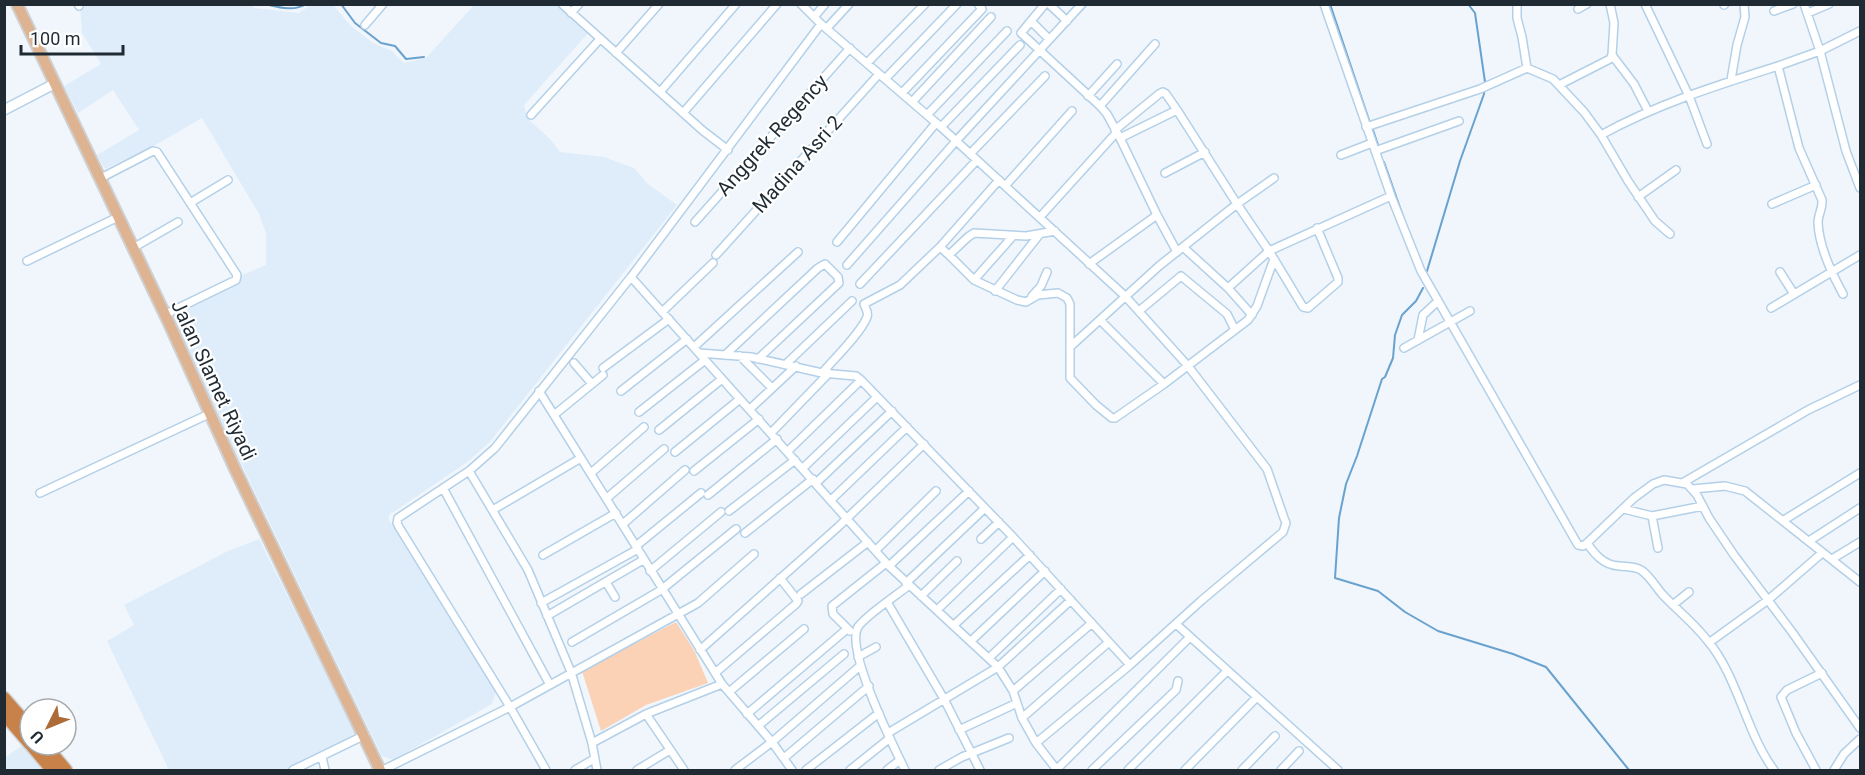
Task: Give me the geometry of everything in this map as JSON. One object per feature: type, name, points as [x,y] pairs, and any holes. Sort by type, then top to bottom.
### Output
[{"type":"highway","points":[[4,698],[18,714]]},
{"type":"highway","points":[[4,714],[18,731]]},
{"type":"highway","points":[[40,757],[52,771]]},
{"type":"highway","points":[[55,757],[66,771]]},
{"type":"main road","name":"Jalan Slamet Riyadi","points":[[17,4],[311,627],[382,771]]},
{"type":"street","points":[[365,25],[383,4]]},
{"type":"street","points":[[562,4],[683,113],[728,150]]},
{"type":"street","points":[[572,13],[579,4]]},
{"type":"street","points":[[616,53],[659,4]]},
{"type":"street","points":[[660,92],[736,4]]},
{"type":"street","points":[[683,113],[777,4]]},
{"type":"street","points":[[801,4],[956,141],[1125,296],[1188,366],[1267,469],[1286,523],[1283,532],[1036,743]]},
{"type":"street","points":[[814,17],[825,4]]},
{"type":"street","points":[[546,771],[510,706],[397,523],[398,518],[469,471],[495,448],[631,277],[824,26],[849,4]]},
{"type":"street","points":[[867,63],[925,4]]},
{"type":"street","points":[[885,79],[957,4]]},
{"type":"street","points":[[1067,21],[1047,4],[1021,33],[1107,114],[1156,215],[1180,250],[1228,288],[1252,315]]},
{"type":"street","points":[[848,265],[956,141],[1082,4]]},
{"type":"street","points":[[1324,4],[1366,127],[1420,271],[1578,545],[1585,545],[1634,498],[1658,482],[1665,480],[1684,482],[1692,489],[1734,555],[1860,728]]},
{"type":"street","points":[[1517,4],[1516,14],[1527,68]]},
{"type":"street","points":[[1578,9],[1587,4]]},
{"type":"street","points":[[1559,85],[1610,59],[1614,19],[1610,4]]},
{"type":"street","points":[[1645,4],[1689,96],[1707,144]]},
{"type":"street","points":[[1729,81],[1745,17],[1744,4]]},
{"type":"street","points":[[1774,11],[1793,4]]},
{"type":"street","points":[[1804,4],[1820,51],[1839,128],[1860,188]]},
{"type":"street","points":[[1808,14],[1829,4]]},
{"type":"street","points":[[902,93],[980,7]]},
{"type":"street","points":[[912,102],[991,17]]},
{"type":"street","points":[[1031,21],[1049,39]]},
{"type":"street","points":[[927,116],[1007,31]]},
{"type":"street","points":[[1601,135],[1648,111],[1820,51],[1860,31]]},
{"type":"street","points":[[531,115],[600,39]]},
{"type":"street","points":[[1100,106],[1155,44]]},
{"type":"street","points":[[837,242],[938,125],[1020,45]]},
{"type":"street","name":"Anggrek Regency","points":[[695,222],[850,48]]},
{"type":"street","points":[[1612,55],[1634,84],[1648,111]]},
{"type":"street","points":[[1088,96],[1117,63]]},
{"type":"street","points":[[1778,66],[1799,148],[1822,203],[1818,224],[1831,271],[1843,294]]},
{"type":"street","points":[[1366,127],[1483,87],[1527,68],[1547,76],[1559,85],[1584,112],[1601,135],[1638,197],[1655,221],[1670,234]]},
{"type":"street","name":"Madina Asri 2","points":[[662,312],[714,259],[879,74]]},
{"type":"street","points":[[970,154],[1045,76]]},
{"type":"street","points":[[4,110],[54,84]]},
{"type":"street","points":[[1040,217],[1117,134],[1158,94],[1163,92],[1205,152],[1303,308],[1308,308],[1338,282],[1317,228]]},
{"type":"street","points":[[1117,134],[1177,110]]},
{"type":"street","points":[[1005,186],[1072,111]]},
{"type":"street","points":[[1375,151],[1459,121]]},
{"type":"street","points":[[1341,155],[1372,143]]},
{"type":"street","points":[[99,179],[155,151],[237,277],[236,280],[164,315]]},
{"type":"street","points":[[1165,173],[1205,152]]},
{"type":"street","points":[[860,284],[977,160]]},
{"type":"street","points":[[1638,197],[1676,170]]},
{"type":"street","points":[[1070,347],[1125,296],[1180,250],[1237,204],[1274,178]]},
{"type":"street","points":[[190,203],[228,180]]},
{"type":"street","points":[[771,433],[825,373],[867,317],[868,312],[863,307],[864,304],[900,285],[940,247],[999,180]]},
{"type":"street","points":[[1772,204],[1816,185]]},
{"type":"street","points":[[1228,288],[1269,251],[1391,196]]},
{"type":"street","points":[[1089,264],[1156,215]]},
{"type":"street","points":[[27,261],[118,217]]},
{"type":"street","points":[[133,248],[178,222]]},
{"type":"street","points":[[949,255],[974,233],[1012,236],[1039,235],[1055,231]]},
{"type":"street","points":[[995,291],[1039,235]]},
{"type":"street","points":[[975,280],[1012,236]]},
{"type":"street","points":[[940,247],[975,280],[995,291],[1026,302],[1038,295],[1056,293],[1067,298],[1070,304],[1070,378],[1112,418],[1117,417],[1164,384],[1252,315],[1274,260]]},
{"type":"street","points":[[696,350],[798,252]]},
{"type":"street","points":[[1771,308],[1860,255]]},
{"type":"street","points":[[725,355],[825,264],[838,277],[839,283],[758,359]]},
{"type":"street","points":[[1026,302],[1041,286],[1047,272]]},
{"type":"street","points":[[1780,272],[1794,294]]},
{"type":"street","points":[[1139,311],[1181,276],[1227,314],[1237,328]]},
{"type":"street","points":[[631,277],[888,564],[998,667],[1013,691],[1022,718],[1036,743],[1056,770],[1190,637]]},
{"type":"street","points":[[786,364],[852,301]]},
{"type":"street","points":[[1418,340],[1423,315],[1438,301]]},
{"type":"street","points":[[1404,348],[1470,311]]},
{"type":"street","points":[[554,415],[669,319]]},
{"type":"street","points":[[1100,320],[1164,384]]},
{"type":"street","points":[[621,391],[687,339]]},
{"type":"street","points":[[696,350],[758,359],[825,373],[856,376],[1046,571],[1130,665]]},
{"type":"street","points":[[740,356],[772,388]]},
{"type":"street","points":[[639,412],[705,360]]},
{"type":"street","points":[[574,363],[592,384]]},
{"type":"street","points":[[750,410],[796,366]]},
{"type":"street","points":[[659,430],[722,379]]},
{"type":"street","points":[[788,452],[861,380]]},
{"type":"street","points":[[1684,482],[1832,398],[1860,386]]},
{"type":"street","points":[[539,392],[722,684],[772,742],[792,771]]},
{"type":"street","points":[[803,468],[877,397]]},
{"type":"street","points":[[675,452],[740,399]]},
{"type":"street","points":[[745,533],[814,481],[892,411]]},
{"type":"street","points":[[40,493],[211,413]]},
{"type":"street","points":[[694,471],[759,420]]},
{"type":"street","points":[[591,472],[644,427]]},
{"type":"street","points":[[831,500],[907,427]]},
{"type":"street","points":[[541,603],[637,548],[777,439]]},
{"type":"street","points":[[700,650],[924,444]]},
{"type":"street","points":[[607,498],[664,449]]},
{"type":"street","points":[[496,508],[581,458]]},
{"type":"street","points":[[729,511],[795,460]]},
{"type":"street","points":[[623,524],[686,470]]},
{"type":"street","points":[[469,471],[528,570],[571,672],[592,743],[597,771]]},
{"type":"street","points":[[1784,520],[1860,473]]},
{"type":"street","points":[[1692,489],[1725,486],[1751,494],[1822,553],[1859,579]]},
{"type":"street","points":[[443,488],[550,685]]},
{"type":"street","points":[[876,550],[936,491]]},
{"type":"street","points":[[856,634],[847,629],[833,614],[832,606],[888,564],[969,491]]},
{"type":"street","points":[[1624,509],[1652,516],[1702,506]]},
{"type":"street","points":[[1809,541],[1860,507]]},
{"type":"street","points":[[905,771],[860,666],[856,634],[862,622],[887,603],[985,508]]},
{"type":"street","points":[[650,571],[721,512]]},
{"type":"street","points":[[543,555],[616,513]]},
{"type":"street","points":[[1652,516],[1658,548]]},
{"type":"street","points":[[981,539],[999,522]]},
{"type":"street","points":[[572,642],[661,590],[736,529]]},
{"type":"street","points":[[938,610],[1013,537]]},
{"type":"street","points":[[801,594],[868,542]]},
{"type":"street","points":[[1832,559],[1860,542]]},
{"type":"street","points":[[1585,545],[1607,563],[1640,569],[1710,642],[1774,771]]},
{"type":"street","points":[[1710,642],[1768,600],[1822,553]]},
{"type":"street","points":[[382,771],[550,685],[676,613],[698,603],[754,554]]},
{"type":"street","points":[[954,625],[1030,555]]},
{"type":"street","points":[[547,616],[643,560]]},
{"type":"street","points":[[921,596],[957,561]]},
{"type":"street","points":[[971,642],[1046,571]]},
{"type":"street","points":[[715,673],[796,604],[798,601],[795,596],[780,578]]},
{"type":"street","points":[[606,582],[615,597]]},
{"type":"street","points":[[989,658],[1061,589]]},
{"type":"street","points":[[1674,604],[1689,592]]},
{"type":"street","points":[[850,771],[889,736],[944,699],[998,667],[1071,600]]},
{"type":"street","points":[[887,603],[944,699],[980,771]]},
{"type":"street","points":[[1013,691],[1092,623]]},
{"type":"street","points":[[1176,624],[1338,771]]},
{"type":"street","points":[[729,692],[804,629]]},
{"type":"street","points":[[747,714],[847,629]]},
{"type":"street","points":[[1022,718],[1109,642]]},
{"type":"street","points":[[858,657],[876,647]]},
{"type":"street","points":[[758,726],[844,654]]},
{"type":"street","points":[[735,771],[860,666]]},
{"type":"street","points":[[1128,771],[1227,672]]},
{"type":"street","points":[[1816,771],[1796,733],[1781,697],[1787,690],[1822,674]]},
{"type":"street","points":[[1092,771],[1176,690],[1178,681]]},
{"type":"street","points":[[592,743],[646,714],[722,684]]},
{"type":"street","points":[[784,758],[869,686]]},
{"type":"street","points":[[1185,771],[1257,697]]},
{"type":"street","points":[[959,730],[1017,703]]},
{"type":"street","points":[[806,771],[879,713]]},
{"type":"street","points":[[646,714],[684,771]]},
{"type":"street","points":[[293,771],[365,735]]},
{"type":"street","points":[[1242,771],[1275,736]]},
{"type":"street","points":[[939,771],[1009,738]]},
{"type":"street","points":[[1834,771],[1844,754],[1860,739]]},
{"type":"street","points":[[637,771],[670,750]]},
{"type":"street","points":[[1281,771],[1299,752]]},
{"type":"street","points":[[322,757],[325,771]]},
{"type":"street","points":[[575,771],[594,759]]},
{"type":"street","points":[[887,771],[900,760]]},
{"type":"shaded area","points":[[249,4],[255,8],[299,13],[310,5],[333,5],[351,26],[373,43],[392,51],[404,63],[426,58],[474,5],[561,5],[590,31],[524,105],[527,118],[550,139],[560,152],[604,157],[634,168],[648,184],[677,205],[489,443],[466,463],[389,515],[389,520],[496,692],[492,704],[393,760],[382,756],[166,307],[266,265],[266,233],[259,214],[202,118],[152,147],[105,169],[97,155],[139,130],[113,90],[78,113],[64,86],[101,64],[82,33],[80,6]]},
{"type":"shaded area","points":[[259,539],[358,738],[290,770],[169,770],[107,641],[134,625],[124,605],[228,551]]},
{"type":"shaded area","points":[[676,622],[694,650],[708,683],[646,705],[601,731],[582,671]]},
{"type":"shaded area","points":[[18,748],[18,757],[34,757],[45,770],[5,770],[4,758]]},
{"type":"waterway","points":[[265,4],[291,8],[306,4]]},
{"type":"waterway","points":[[341,4],[355,23],[381,43],[395,46],[406,59],[424,57]]},
{"type":"waterway","points":[[1330,4],[1370,123]]},
{"type":"waterway","points":[[1427,271],[1460,161],[1484,94],[1485,82],[1475,13],[1468,4]]},
{"type":"waterway","points":[[1373,130],[1378,145]]},
{"type":"waterway","points":[[1384,162],[1404,219]]},
{"type":"waterway","points":[[1423,288],[1416,301],[1402,315],[1395,335],[1393,358],[1382,379],[1346,484],[1339,518],[1335,578],[1378,591],[1405,612],[1438,631],[1513,654],[1546,667],[1629,770]]}]
